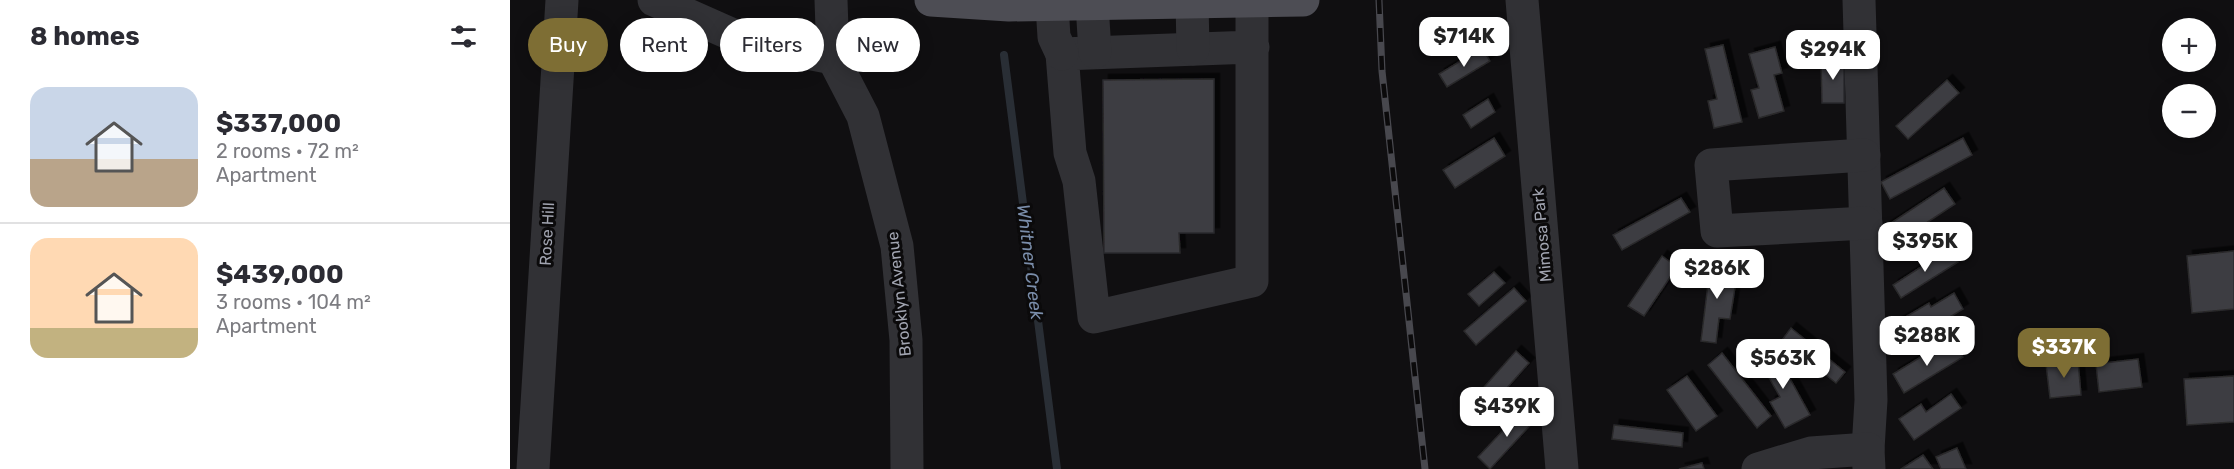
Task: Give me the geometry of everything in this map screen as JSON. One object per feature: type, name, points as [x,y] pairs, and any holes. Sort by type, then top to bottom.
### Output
[{"type":"main road","points":[[930,0],[1009,5],[1303,0]]},
{"type":"street","name":"Rose Hill","points":[[533,469],[562,0]]},
{"type":"street","points":[[654,0],[749,42],[833,58],[831,0]]},
{"type":"street","name":"Mimosa Park","points":[[1522,0],[1562,469]]},
{"type":"street","points":[[1758,469],[1811,453],[1868,459],[1871,399],[1859,0]]},
{"type":"street","points":[[1052,4],[1054,37],[1062,54],[1070,153],[1079,181],[1094,317],[1252,281],[1252,1]]},
{"type":"street","points":[[1192,2],[1193,49]]},
{"type":"street","points":[[1092,4],[1095,51]]},
{"type":"street","points":[[1062,54],[1253,47]]},
{"type":"street","name":"Brooklyn Avenue","points":[[833,58],[863,116],[897,246],[906,340],[907,469]]},
{"type":"street","points":[[1864,154],[1711,165],[1717,231],[1866,223]]},
{"type":"building","points":[[1723,45],[1742,122],[1714,128],[1708,101],[1717,99],[1705,49]]},
{"type":"building","points":[[1775,47],[1782,73],[1774,75],[1784,111],[1759,118],[1751,90],[1759,88],[1749,54]]},
{"type":"building","points":[[1482,48],[1490,61],[1447,87],[1439,74]]},
{"type":"building","points":[[1821,60],[1844,60],[1844,103],[1822,103]]},
{"type":"building","points":[[1214,79],[1214,233],[1179,233],[1180,253],[1104,253],[1103,80]]},
{"type":"building","points":[[1947,80],[1959,93],[1908,139],[1896,126]]},
{"type":"building","points":[[1488,99],[1495,112],[1471,128],[1463,115]]},
{"type":"building","points":[[1494,138],[1505,156],[1455,188],[1443,170]]},
{"type":"building","points":[[1963,138],[1972,155],[1890,199],[1881,182]]},
{"type":"building","points":[[1944,188],[1955,204],[1896,243],[1885,227]]},
{"type":"building","points":[[1681,198],[1690,212],[1622,250],[1613,235]]},
{"type":"building","points":[[1949,249],[1958,262],[1901,298],[1893,285]]},
{"type":"building","points":[[2234,251],[2234,309],[2192,313],[2187,256]]},
{"type":"building","points":[[1662,256],[1677,267],[1644,316],[1628,306]]},
{"type":"building","points":[[1711,260],[1730,262],[1727,286],[1735,287],[1730,319],[1719,318],[1716,343],[1701,341]]},
{"type":"building","points":[[1494,272],[1505,283],[1479,306],[1468,294]]},
{"type":"building","points":[[1514,288],[1526,301],[1476,345],[1464,331]]},
{"type":"building","points":[[1954,293],[1963,309],[1904,345],[1892,325],[1929,303],[1931,307]]},
{"type":"building","points":[[1791,328],[1845,372],[1836,383],[1782,340]]},
{"type":"building","points":[[1955,342],[1963,357],[1904,393],[1893,374],[1924,355],[1927,359]]},
{"type":"building","points":[[1772,346],[1810,415],[1785,428],[1770,402],[1780,397],[1756,355]]},
{"type":"building","points":[[1516,351],[1529,363],[1483,415],[1470,403]]},
{"type":"building","points":[[1722,353],[1771,416],[1757,428],[1708,365]]},
{"type":"building","points":[[2138,359],[2142,387],[2099,392],[2096,364]]},
{"type":"building","points":[[2078,361],[2081,395],[2050,398],[2046,364]]},
{"type":"building","points":[[1687,376],[1717,416],[1696,431],[1667,390]]},
{"type":"building","points":[[2234,376],[2234,422],[2187,425],[2184,379]]},
{"type":"building","points":[[1951,394],[1961,408],[1914,440],[1899,419],[1921,404],[1926,412]]},
{"type":"building","points":[[1525,407],[1537,418],[1490,469],[1478,457]]},
{"type":"building","points":[[1614,425],[1683,433],[1682,447],[1612,439]]},
{"type":"building","points":[[1957,448],[1966,469],[1941,469],[1936,457]]},
{"type":"building","points":[[1923,455],[1933,469],[1901,469]]},
{"type":"building","points":[[1702,463],[1704,469],[1679,469]]},
{"type":"waterway","name":"Whitner Creek","points":[[1004,55],[1057,469]]},
{"type":"railway","points":[[1379,0],[1382,71],[1425,469]]}]
